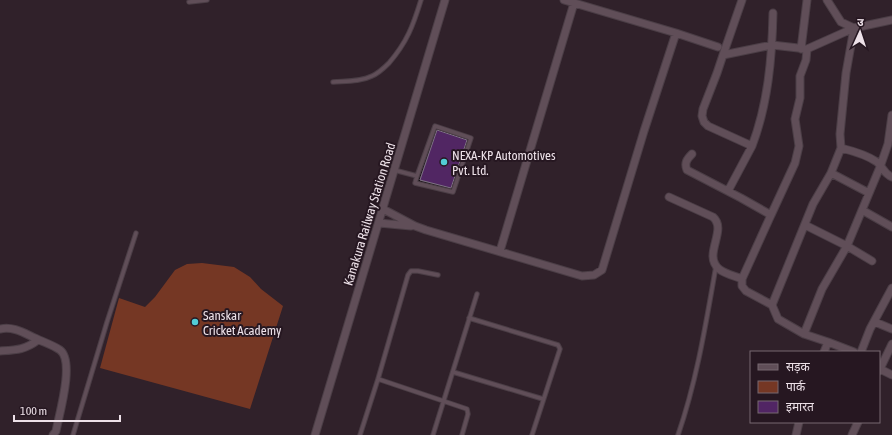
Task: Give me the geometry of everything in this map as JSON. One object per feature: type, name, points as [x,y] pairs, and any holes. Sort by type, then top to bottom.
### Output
[{"type":"street","name":"Kanakura Railway Station Road","points":[[315,435],[383,209],[443,0]]},
{"type":"street","points":[[564,0],[718,47]]},
{"type":"street","points":[[742,0],[717,73],[703,108],[702,116],[704,122],[708,126],[752,146]]},
{"type":"street","points":[[807,0],[804,49],[806,60],[800,76],[800,98],[795,119],[799,146],[794,163],[742,279],[742,286],[746,291],[772,306],[778,319],[804,334],[851,351]]},
{"type":"street","points":[[827,0],[841,22],[854,28]]},
{"type":"street","points":[[500,251],[574,3]]},
{"type":"street","points":[[728,191],[752,146],[763,111],[772,45],[774,13]]},
{"type":"street","points":[[723,55],[772,45],[804,49],[854,28],[892,20]]},
{"type":"street","points":[[772,306],[813,204],[831,173],[841,148],[840,134],[846,73],[854,28]]},
{"type":"street","points":[[383,209],[415,226],[582,276],[594,275],[602,270],[644,131],[676,33]]},
{"type":"street","points":[[804,334],[822,289],[847,246],[880,167],[888,144],[892,115]]},
{"type":"street","points":[[841,148],[856,152],[877,162],[887,175],[892,177]]},
{"type":"street","points":[[692,154],[686,161],[685,166],[687,170],[703,180],[728,191],[771,215]]},
{"type":"street","points":[[831,173],[869,193]]},
{"type":"street","points":[[669,196],[713,217],[716,220],[718,227],[714,259],[716,266],[720,270],[742,279]]},
{"type":"street","points":[[862,210],[892,227]]},
{"type":"street","points":[[378,223],[415,226]]},
{"type":"street","points":[[805,224],[872,261]]},
{"type":"street","points":[[861,351],[892,288]]},
{"type":"street","points":[[875,322],[892,329]]},
{"type":"street","points":[[0,329],[12,328],[61,351],[66,359],[67,368],[64,393],[56,430],[53,435]]},
{"type":"street","points":[[0,351],[16,350],[28,347],[38,340]]},
{"type":"street","points":[[824,351],[828,342]]},
{"type":"street","points":[[892,344],[880,370],[892,375]]},
{"type":"street","points":[[796,435],[799,423]]},
{"type":"street","points":[[852,435],[858,423]]},
{"type":"lane","points":[[189,2],[207,0]]},
{"type":"lane","points":[[333,82],[359,80],[373,76],[383,69],[397,54],[407,39],[422,0]]},
{"type":"lane","points":[[435,126],[471,138],[453,192],[415,183],[417,176],[435,126]]},
{"type":"lane","points":[[394,170],[417,176]]},
{"type":"lane","points":[[73,435],[136,233]]},
{"type":"lane","points":[[678,435],[687,410],[716,266]]},
{"type":"lane","points":[[360,435],[408,275],[411,271],[418,271],[438,276]]},
{"type":"lane","points":[[433,435],[477,294]]},
{"type":"lane","points":[[469,318],[558,345],[559,352],[532,435]]},
{"type":"lane","points":[[453,372],[543,399]]},
{"type":"lane","points":[[378,379],[467,409],[468,414],[462,435]]},
{"type":"green space","name":"Sanskar Cricket Academy","points":[[202,263],[234,267],[250,277],[261,289],[283,306],[250,409],[100,368],[119,298],[145,307],[155,297],[175,270],[187,264]]},
{"type":"building","name":"NEXA-KP Automotives Pvt. Ltd.","points":[[437,130],[467,140],[451,188],[420,180]]},
{"type":"place","name":"NEXA-KP Automotives Pvt. Ltd.","points":[[444,162]]},
{"type":"place","name":"Sanskar Cricket Academy","points":[[195,322]]}]
